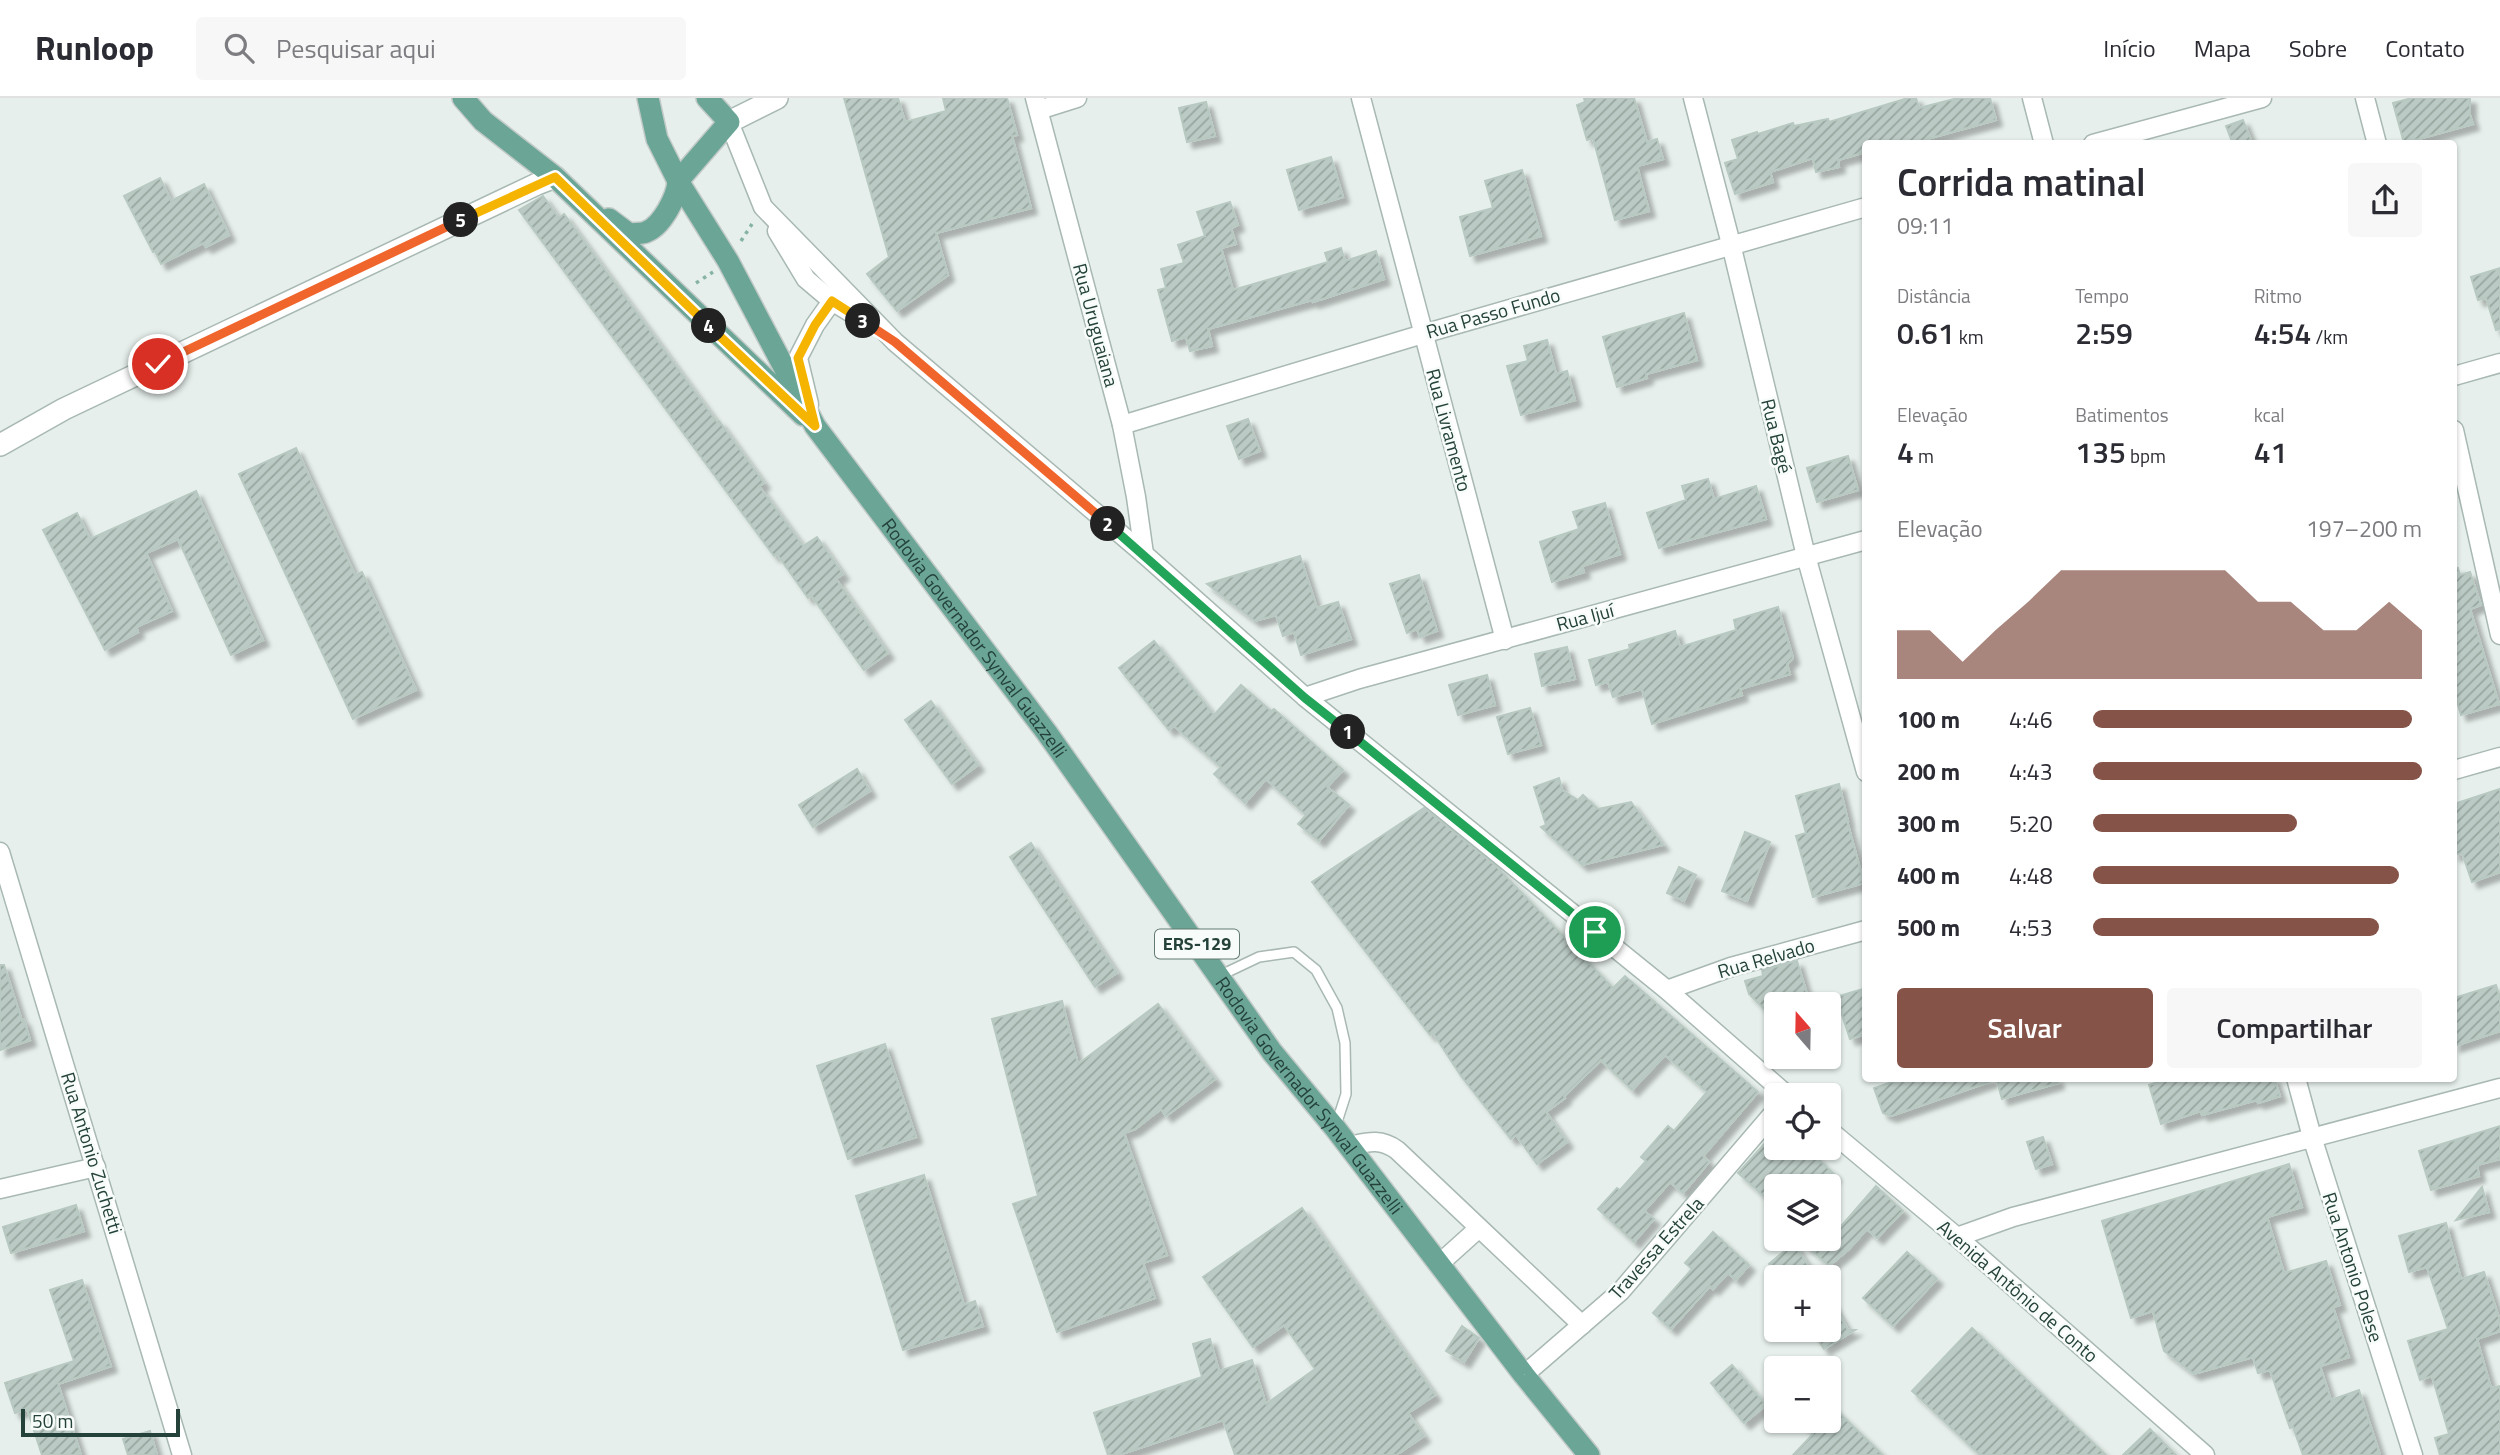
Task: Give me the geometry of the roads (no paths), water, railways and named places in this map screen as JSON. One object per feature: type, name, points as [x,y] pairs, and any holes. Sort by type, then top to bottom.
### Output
[{"type":"main road","points":[[453,98],[483,121]]},
{"type":"main road","name":"Rodovia Governador Synval Guazzelli","points":[[463,98],[483,121],[555,177],[815,426]]},
{"type":"main road","name":"Rodovia Governador Synval Guazzelli","points":[[648,98],[657,139],[678,181],[727,261],[815,426],[1047,733],[1272,1052],[1335,1128],[1524,1375],[1589,1455]]},
{"type":"main road","points":[[555,177],[629,234],[646,233],[659,222],[677,191],[678,181],[729,122],[707,98]]},
{"type":"street","points":[[777,98],[729,122],[763,207],[806,279],[832,301],[895,342]]},
{"type":"street","points":[[1037,104],[1077,98]]},
{"type":"street","name":"Rua Livramento","points":[[1361,98],[1505,640]]},
{"type":"street","name":"Rua Bagé","points":[[1693,98],[1806,556],[1862,758]]},
{"type":"street","points":[[2032,98],[2042,140]]},
{"type":"street","points":[[2108,140],[2262,98]]},
{"type":"street","points":[[2365,98],[2377,140]]},
{"type":"street","name":"Rua Uruguaiana","points":[[1037,104],[1122,425],[1144,554]]},
{"type":"street","points":[[0,445],[64,409],[555,177]]},
{"type":"street","points":[[763,207],[895,342],[1144,554],[1305,698],[1667,990],[1773,1083]]},
{"type":"street","name":"Rua Passo Fundo","points":[[1122,425],[1423,334],[1862,207]]},
{"type":"street","points":[[815,426],[798,358],[815,325],[832,301]]},
{"type":"street","points":[[2457,375],[2500,363]]},
{"type":"street","points":[[2457,442],[2500,635]]},
{"type":"street","name":"Rua Ijuí","points":[[1305,698],[1359,679],[1862,541]]},
{"type":"street","points":[[2457,769],[2500,757]]},
{"type":"street","name":"Rua Antonio Zuchetti","points":[[0,852],[182,1455]]},
{"type":"street","name":"Rua Relvado","points":[[1667,990],[1731,967],[1862,931]]},
{"type":"street","name":"Rua Antonio Polese","points":[[2297,1082],[2413,1455]]},
{"type":"street","points":[[1957,1237],[2013,1217],[2500,1088]]},
{"type":"street","name":"Travessa Estrela","points":[[1524,1375],[1621,1291],[1764,1124]]},
{"type":"street","name":"Avenida Antônio de Conto","points":[[1841,1140],[1957,1237],[2205,1455]]},
{"type":"street","points":[[1349,1146],[1377,1141],[1387,1143],[1397,1150],[1582,1325]]},
{"type":"street","points":[[0,1189],[96,1167]]},
{"type":"street","points":[[1439,1264],[1479,1228]]},
{"type":"lane","points":[[1219,976],[1259,957],[1294,952],[1317,970],[1337,1008],[1345,1043],[1346,1094],[1335,1128]]}]
